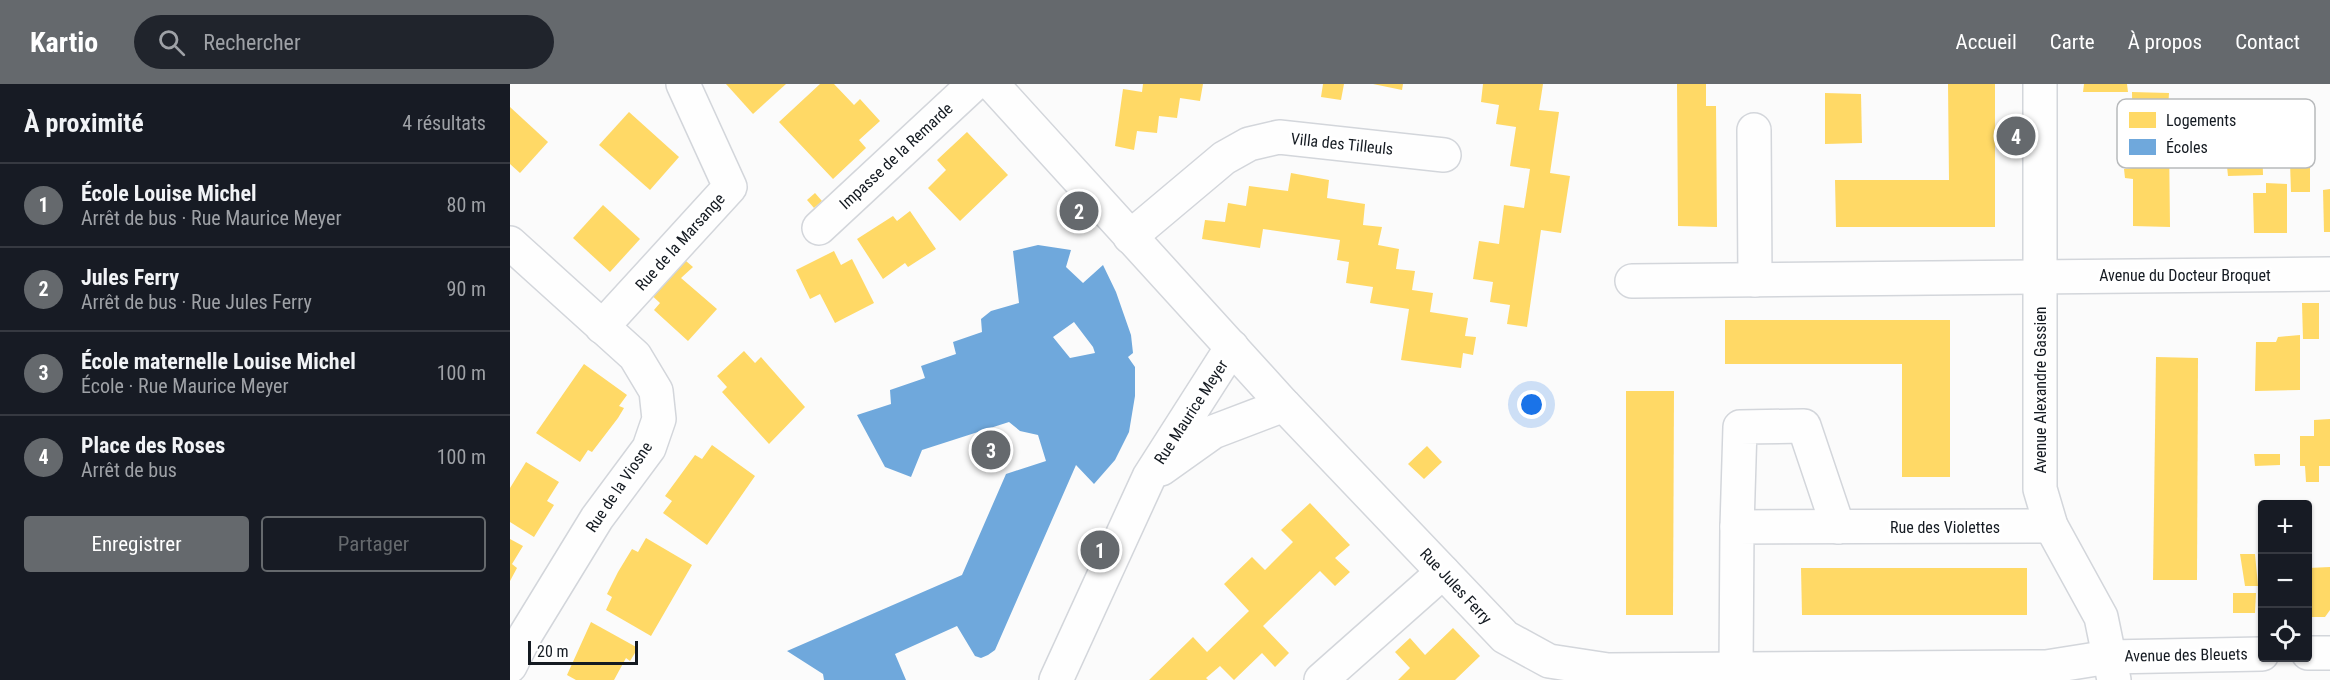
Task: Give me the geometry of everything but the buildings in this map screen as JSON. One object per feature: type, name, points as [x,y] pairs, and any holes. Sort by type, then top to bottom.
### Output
[{"type":"street","name":"Rue de la Marsange","points":[[602,327],[730,187],[683,84]]},
{"type":"street","name":"Impasse de la Remarde","points":[[819,228],[974,84]]},
{"type":"street","name":"Rue Jules Ferry","points":[[992,84],[1284,405],[1505,638],[1549,661],[1608,670],[2112,668]]},
{"type":"street","name":"Avenue Alexandre Gassien","points":[[2040,84],[2040,489],[2051,526],[2101,617],[2112,668]]},
{"type":"street","points":[[1754,130],[1755,280]]},
{"type":"street","name":"Villa des Tilleuls","points":[[1130,237],[1224,158],[1249,144],[1279,137],[1444,155]]},
{"type":"street","name":"Rue de la Viosne","points":[[510,243],[635,356],[656,391],[659,419],[649,448],[597,518],[510,666]]},
{"type":"street","name":"Avenue du Docteur Broquet","points":[[1632,281],[2330,274]]},
{"type":"street","name":"Rue Maurice Meyer","points":[[1056,680],[1149,477],[1232,347]]},
{"type":"street","name":"Rue Maurice Meyer","points":[[1149,477],[1213,432],[1284,405]]},
{"type":"street","points":[[1736,670],[1740,427],[1804,426],[1838,527]]},
{"type":"street","name":"Rue des Violettes","points":[[1737,527],[2051,526]]},
{"type":"street","points":[[1321,680],[1443,572]]},
{"type":"street","points":[[2312,653],[2330,653]]},
{"type":"street","name":"Avenue des Bleuets","points":[[2112,668],[2258,654]]},
{"type":"place","name":"Place des Roses","points":[[2016,136]]},
{"type":"place","name":"Jules Ferry","points":[[1079,211]]},
{"type":"place","name":"École maternelle Louise Michel","points":[[991,450]]},
{"type":"place","name":"École Louise Michel","points":[[1100,550]]}]
